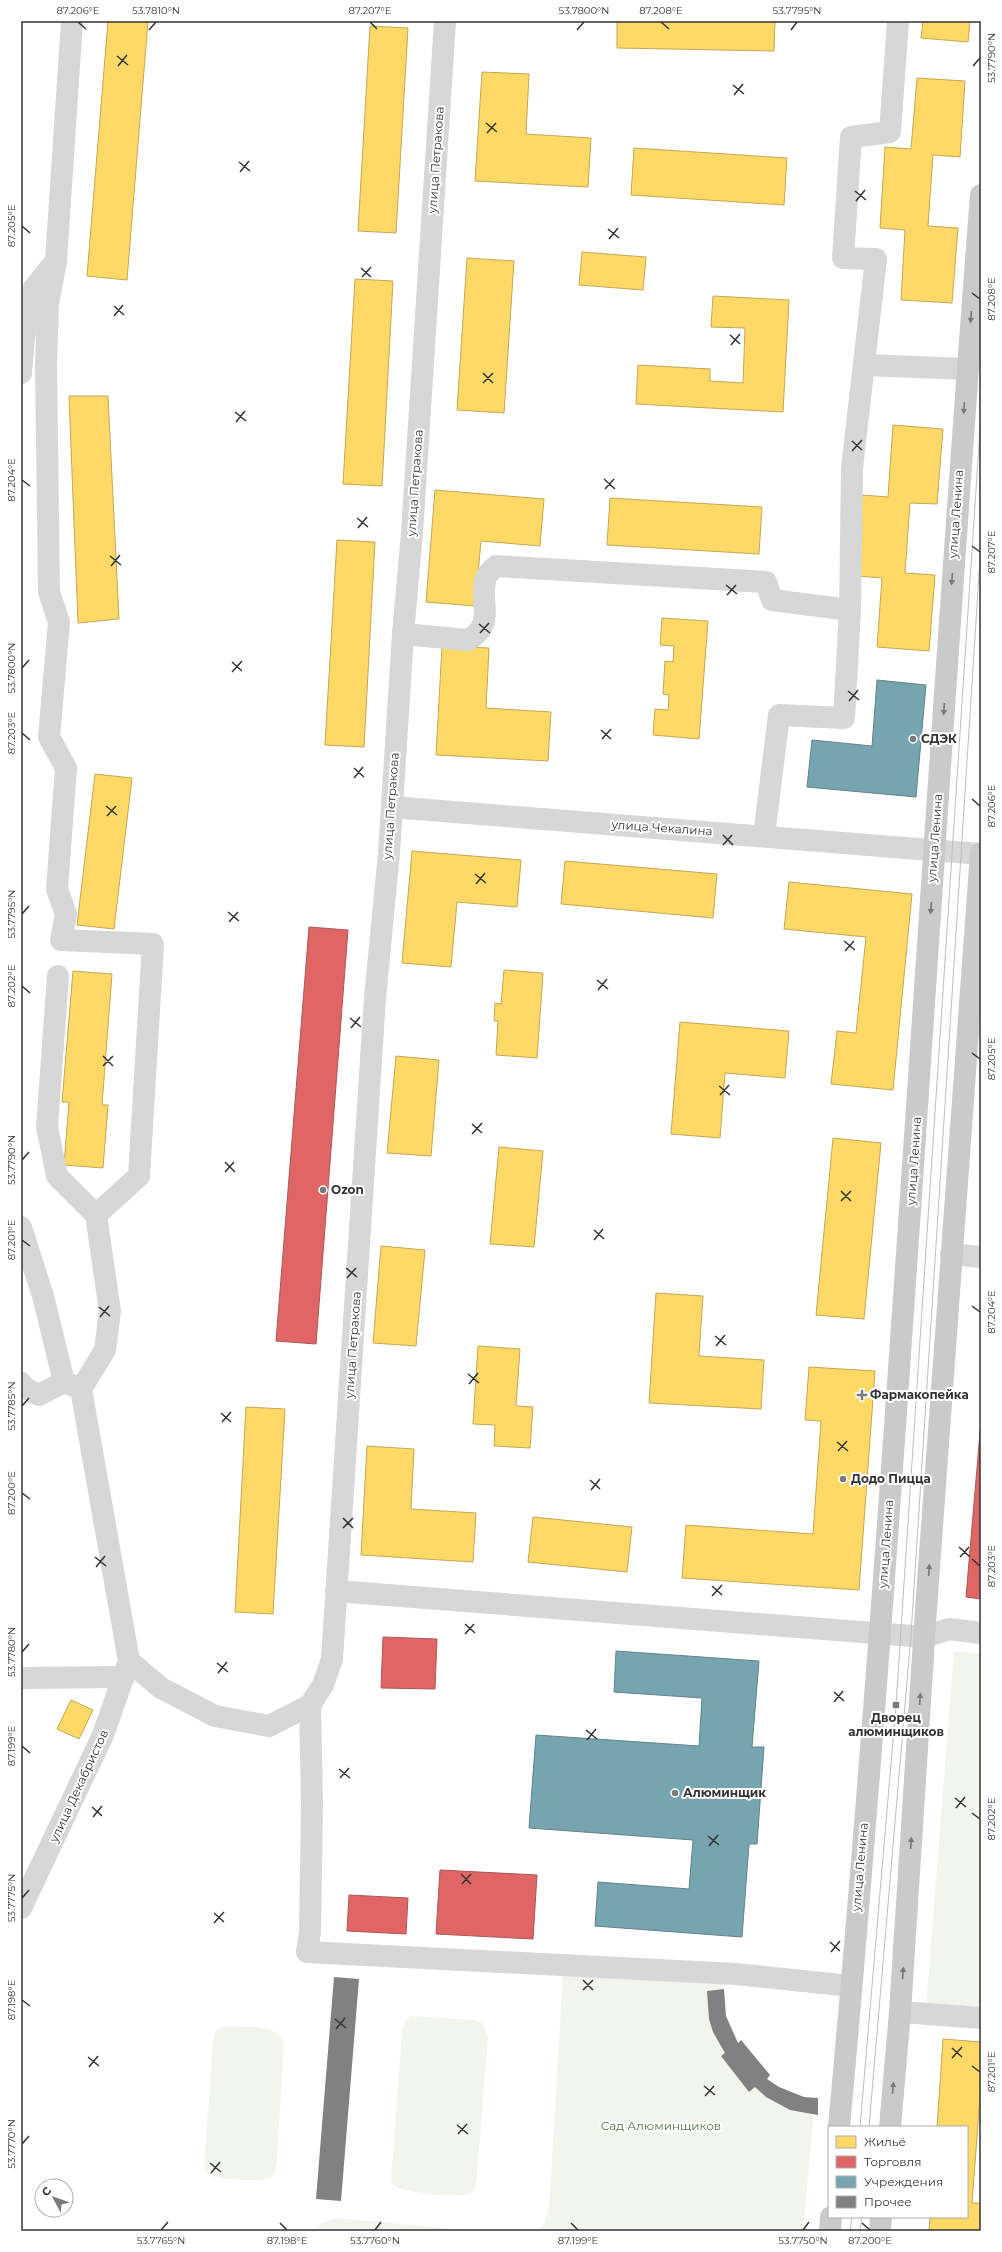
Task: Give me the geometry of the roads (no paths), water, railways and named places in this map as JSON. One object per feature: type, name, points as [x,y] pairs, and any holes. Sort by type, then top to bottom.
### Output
[{"type":"main road","name":"улица Ленина","points":[[839,2126],[880,1632],[967,369],[981,194]]},
{"type":"main road","points":[[890,2126],[900,2012],[924,1637],[981,854]]},
{"type":"main road","points":[[830,2231],[831,2218]]},
{"type":"main road","points":[[880,2231],[881,2218]]},
{"type":"street","points":[[72,21],[56,261],[48,304],[46,373],[49,592],[60,622],[49,737],[66,768],[57,889],[66,914],[61,940],[153,944],[139,1176],[96,1215]]},
{"type":"street","name":"улица Петракова","points":[[310,1705],[323,1685],[332,1659],[376,998],[392,807],[403,634],[412,533],[445,21]]},
{"type":"street","points":[[764,836],[779,715],[844,718],[850,610],[852,468],[876,259],[843,258],[851,137],[890,132],[898,21]]},
{"type":"street","points":[[21,373],[24,337],[34,288],[56,261]]},
{"type":"street","points":[[864,365],[967,369]]},
{"type":"street","points":[[403,634],[468,640],[476,635],[484,624],[486,577],[496,566],[766,582],[772,600],[850,610]]},
{"type":"street","name":"улица Чекалина","points":[[392,807],[981,854]]},
{"type":"street","points":[[21,1383],[25,1388],[39,1395],[73,1386],[105,1350],[110,1311],[96,1215],[57,1176],[47,1128],[58,976]]},
{"type":"street","points":[[21,1227],[73,1386],[126,1669]]},
{"type":"street","points":[[951,1254],[981,1257]]},
{"type":"street","points":[[336,1591],[880,1632],[924,1637],[949,1629],[981,1633]]},
{"type":"street","points":[[21,1678],[126,1669],[215,1716],[269,1726],[310,1705],[312,1806],[310,1932],[307,1952],[736,1974],[851,1986]]},
{"type":"street","name":"улица Декабристов","points":[[21,1908],[103,1735],[126,1669]]},
{"type":"street","points":[[900,2012],[981,2018]]},
{"type":"tram line","points":[[860,2126],[896,1705],[981,414]]},
{"type":"tram line","points":[[869,2126],[911,1635],[981,543]]},
{"type":"tram line","points":[[850,2231],[852,2218]]},
{"type":"tram line","points":[[860,2231],[862,2218]]},
{"type":"place","name":"СДЭК","points":[[913,739]]},
{"type":"place","name":"Ozon","points":[[323,1190]]},
{"type":"place","name":"Фармакопейка","points":[[862,1395]]},
{"type":"place","name":"Додо Пицца","points":[[843,1479]]},
{"type":"place","name":"Дворец алюминщиков","points":[[896,1705]]},
{"type":"place","name":"Алюминщик","points":[[675,1793]]},
{"type":"park label","name":"Сад Алюминщиков","points":[[661,2126]]}]
